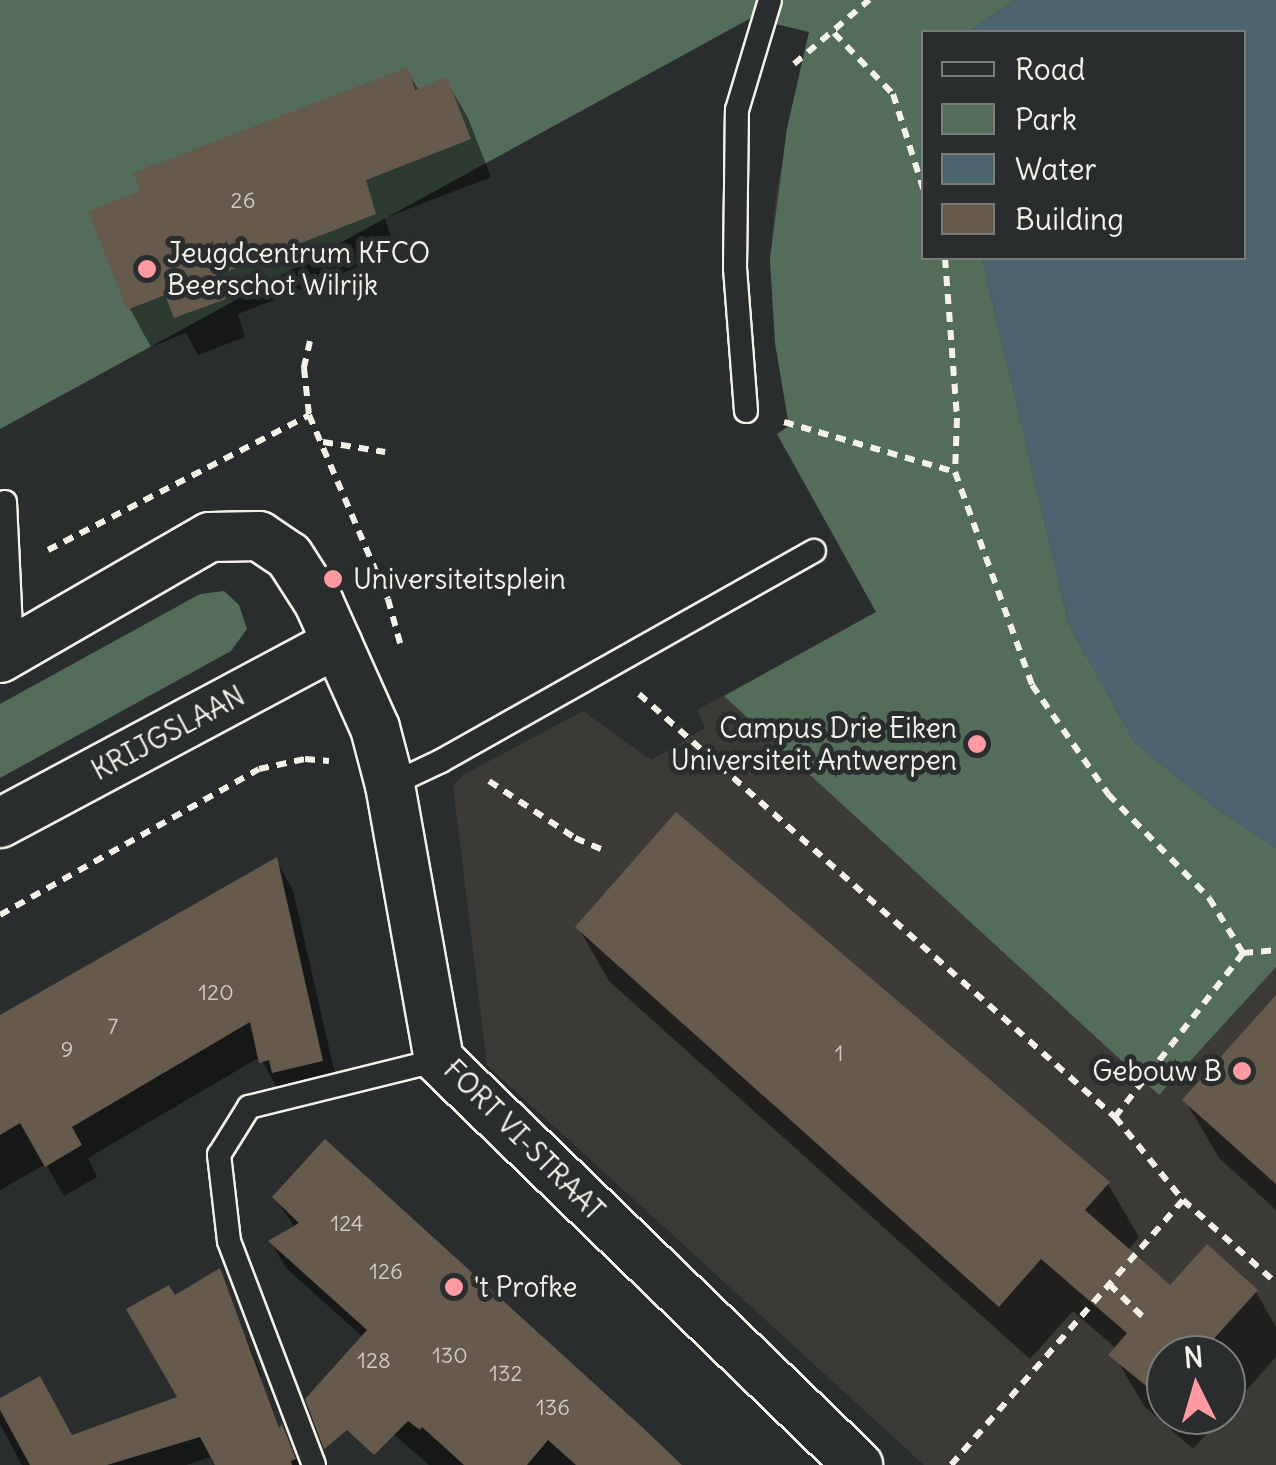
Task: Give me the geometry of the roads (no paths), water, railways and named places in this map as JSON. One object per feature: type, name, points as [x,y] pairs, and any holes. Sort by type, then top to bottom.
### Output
[{"type":"street","name":"FORT VI-STRAAT","points":[[6,655],[210,538],[258,536],[290,556],[337,642],[375,728],[440,1060],[858,1465]]},
{"type":"street","name":"KRIJGSLAAN","points":[[0,823],[337,642]]},
{"type":"lane","points":[[746,411],[736,268],[737,110],[770,0]]},
{"type":"lane","points":[[5,502],[6,655]]},
{"type":"lane","points":[[386,772],[608,666],[814,552]]},
{"type":"lane","points":[[314,1465],[229,1241],[219,1155],[249,1107],[440,1060]]},
{"type":"water","points":[[1015,0],[1276,0],[1276,848],[1217,809],[1135,743],[1069,625],[982,260],[1246,260],[1246,30],[971,30]]},
{"type":"place","name":"Jeugdcentrum KFCO Beerschot Wilrijk","points":[[147,269]]},
{"type":"place","name":"Universiteitsplein","points":[[333,579]]},
{"type":"place","name":"Campus Drie Eiken Universiteit Antwerpen","points":[[977,744]]},
{"type":"place","name":"Gebouw B","points":[[1242,1071]]},
{"type":"place","name":"'t Profke","points":[[454,1287]]}]
